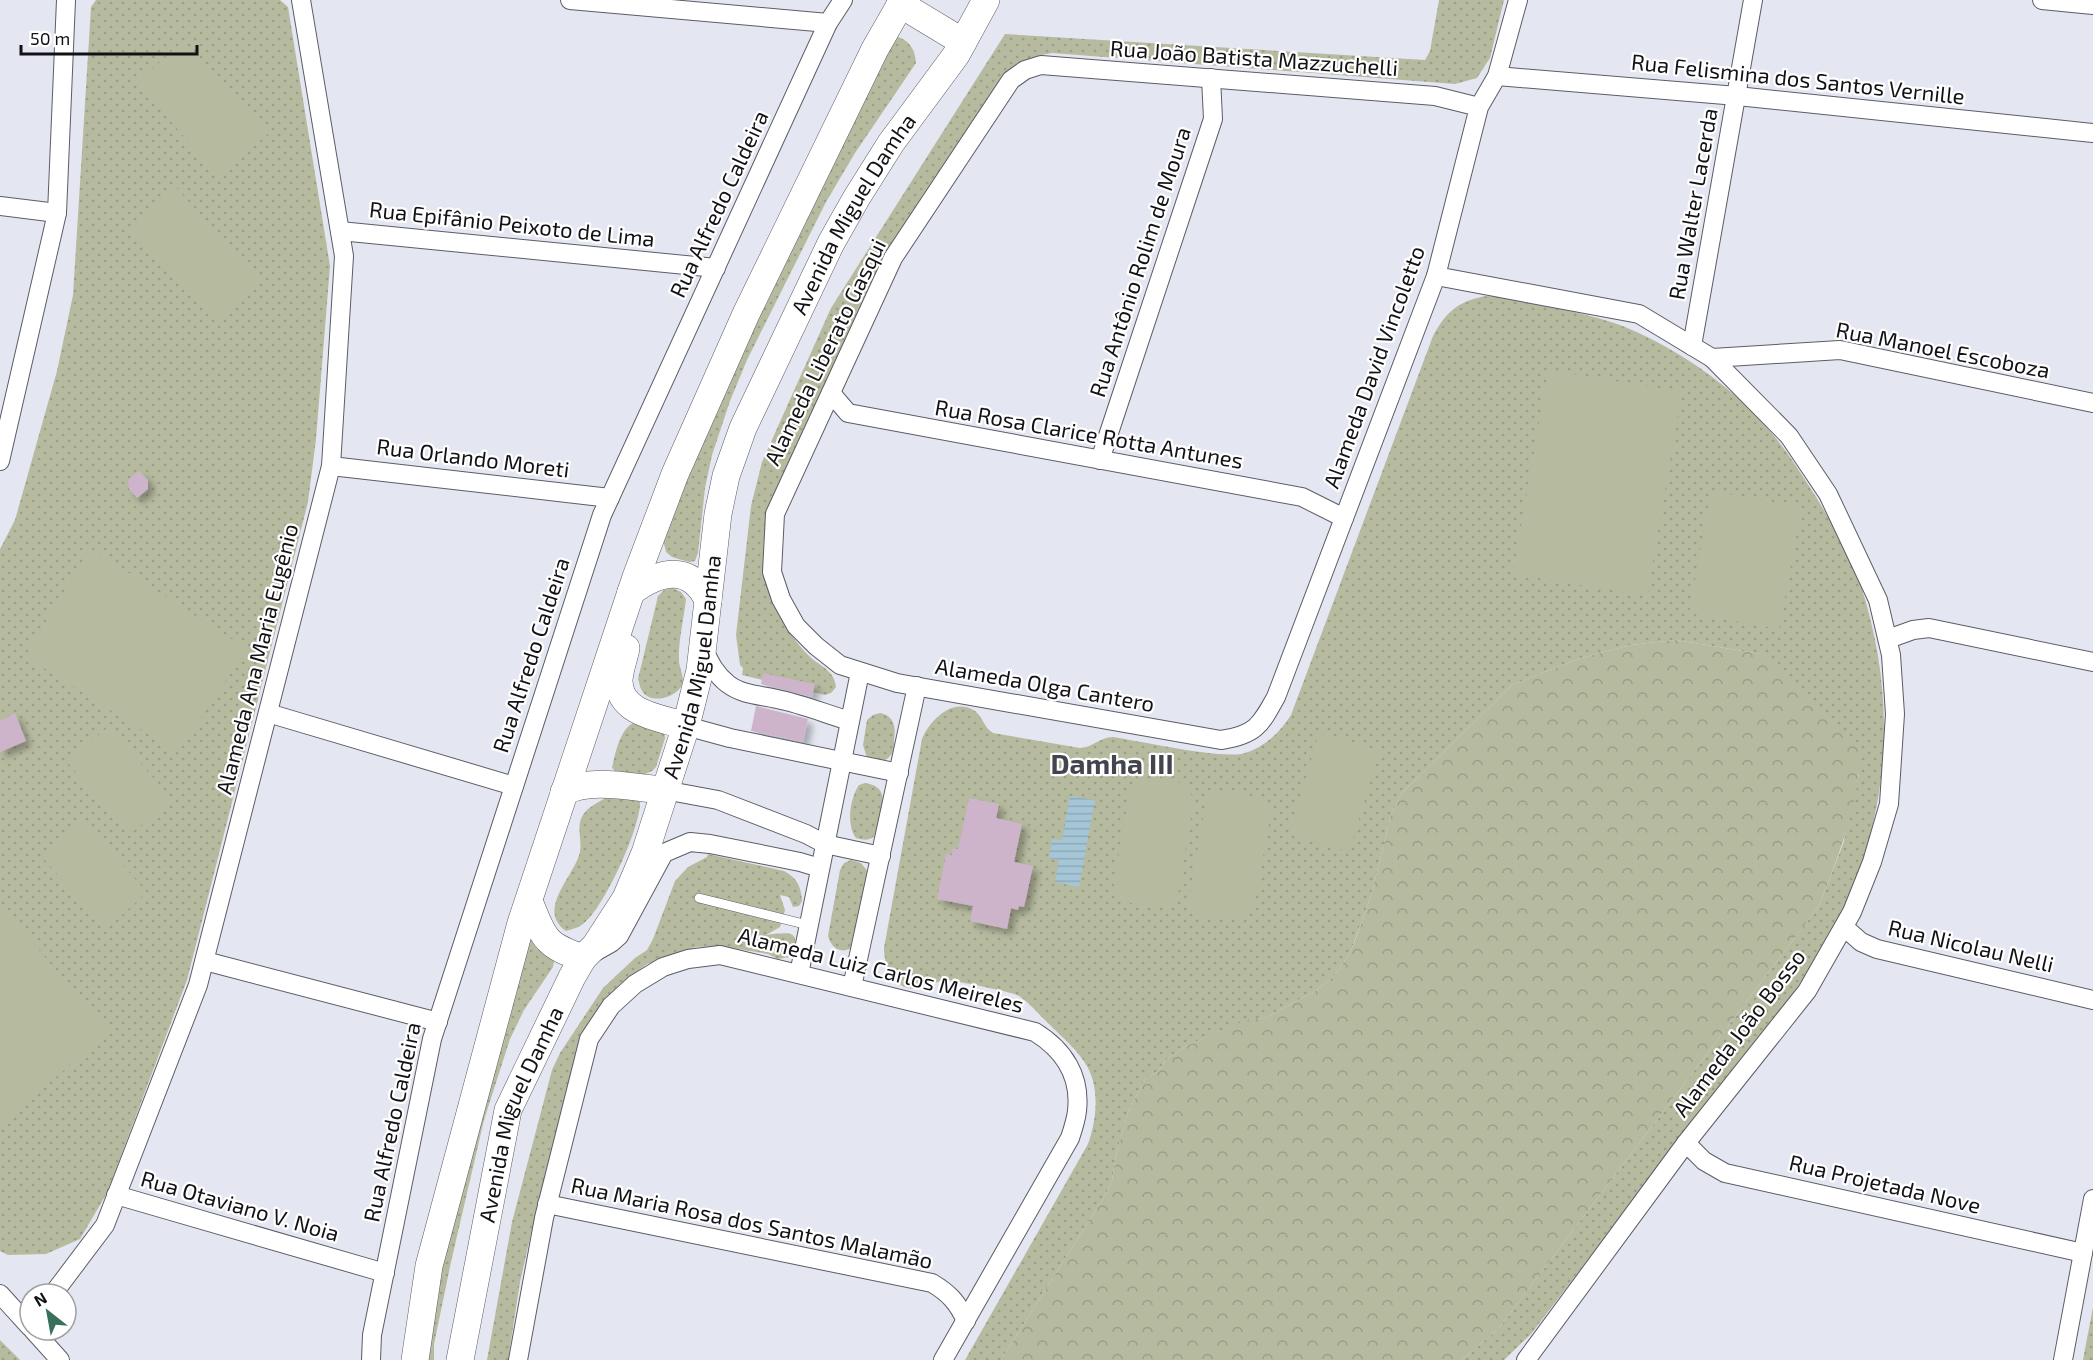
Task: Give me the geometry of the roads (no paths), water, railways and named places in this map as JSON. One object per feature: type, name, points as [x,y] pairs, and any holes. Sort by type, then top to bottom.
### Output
[{"type":"street","points":[[0,456],[57,213],[66,0]]},
{"type":"street","name":"Alameda Ana Maria Eugênio","points":[[61,1282],[105,1225],[198,985],[331,466],[344,256],[301,0]]},
{"type":"street","points":[[570,0],[828,23]]},
{"type":"street","name":"Rua Alfredo Caldeira","points":[[370,1360],[372,1335],[432,1039],[602,514],[828,23],[843,0]]},
{"type":"street","name":"Avenida Miguel Damha","points":[[460,1360],[508,1110],[572,977],[626,898],[645,853],[686,726],[700,670],[718,514],[726,476],[743,428],[831,243],[857,197],[881,157],[963,42],[986,0]]},
{"type":"street","name":"Alameda David Vincoletto","points":[[1244,736],[1263,721],[1276,697],[1436,276],[1479,107],[1497,76],[1518,0]]},
{"type":"street","name":"Rua Walter Lacerda","points":[[1692,346],[1754,0]]},
{"type":"street","points":[[2042,0],[2093,5]]},
{"type":"street","points":[[902,2],[963,42]]},
{"type":"street","name":"Avenida Miguel Damha","points":[[416,1360],[429,1266],[521,923],[630,594],[675,474],[746,314],[875,49],[902,2]]},
{"type":"street","name":"Rua João Batista Mazzuchelli","points":[[1025,70],[1041,65],[1435,96],[1479,107]]},
{"type":"street","name":"Alameda Liberato Gasqui","points":[[840,664],[816,646],[796,626],[782,599],[772,572],[775,514],[893,258],[1002,92],[1011,80],[1025,70]]},
{"type":"street","name":"Rua Felismina dos Santos Vernille","points":[[1497,76],[1737,96],[2093,133]]},
{"type":"street","name":"Rua Antônio Rolim de Moura","points":[[1100,460],[1213,119],[1211,78]]},
{"type":"street","points":[[0,206],[57,213]]},
{"type":"street","name":"Rua Epifânio Peixoto de Lima","points":[[340,231],[716,268]]},
{"type":"street","name":"Alameda João Bosso","points":[[1436,276],[1639,315],[1712,358],[1789,436],[1828,494],[1878,600],[1891,656],[1895,714],[1889,804],[1872,862],[1852,912],[1807,991],[1686,1143],[1526,1360]]},
{"type":"street","name":"Rua Manoel Escoboza","points":[[1712,358],[1840,350],[2093,403]]},
{"type":"street","name":"Rua Rosa Clarice Rotta Antunes","points":[[831,393],[848,413],[1302,497],[1344,518]]},
{"type":"street","name":"Rua Orlando Moreti","points":[[331,466],[609,498]]},
{"type":"street","points":[[708,600],[702,587],[693,579],[674,573],[645,581],[630,594],[631,616],[619,682],[622,692],[633,708],[641,714],[686,726],[898,773]]},
{"type":"street","points":[[1888,639],[1913,630],[1929,628],[2093,662]]},
{"type":"street","points":[[703,648],[714,670],[729,685],[746,693],[779,699],[850,721]]},
{"type":"street","name":"Alameda Olga Cantero","points":[[840,664],[897,683],[1200,737],[1221,740],[1244,736]]},
{"type":"street","points":[[799,974],[860,672]]},
{"type":"street","points":[[852,987],[917,686]]},
{"type":"street","points":[[268,713],[514,786]]},
{"type":"street","points":[[564,792],[572,787],[592,784],[664,790],[718,800],[806,834],[825,844],[881,856]]},
{"type":"street","points":[[529,901],[548,941],[556,948],[583,958],[611,943],[619,936],[664,853],[675,846],[690,842],[710,844],[820,868]]},
{"type":"street","name":"Rua Nicolau Nelli","points":[[1844,927],[1861,942],[1877,949],[2093,1000]]},
{"type":"street","name":"Alameda Luiz Carlos Meireles","points":[[518,1360],[547,1204],[589,1039],[611,1006],[635,984],[663,967],[720,955],[1035,1032],[1053,1043],[1070,1066],[1077,1089],[1077,1111],[1070,1138],[966,1321]]},
{"type":"street","points":[[205,961],[438,1022]]},
{"type":"street","name":"Rua Projetada Nove","points":[[1686,1143],[1704,1161],[1725,1173],[2083,1253]]},
{"type":"street","name":"Rua Otaviano V. Noia","points":[[116,1195],[385,1273]]},
{"type":"street","points":[[2063,1360],[2093,1198]]},
{"type":"street","name":"Rua Maria Rosa dos Santos Malamão","points":[[547,1204],[932,1283],[945,1291],[959,1305],[966,1321]]},
{"type":"street","points":[[0,1294],[18,1314]]},
{"type":"street","points":[[943,1360],[966,1321]]},
{"type":"street","points":[[44,1342],[60,1360]]},
{"type":"lane","points":[[699,898],[808,925]]},
{"type":"water","points":[[1070,796],[1095,800],[1079,887],[1055,882],[1059,860],[1049,858],[1052,839],[1062,840]]},
{"type":"district","name":"Damha III","points":[[1112,764]]}]
